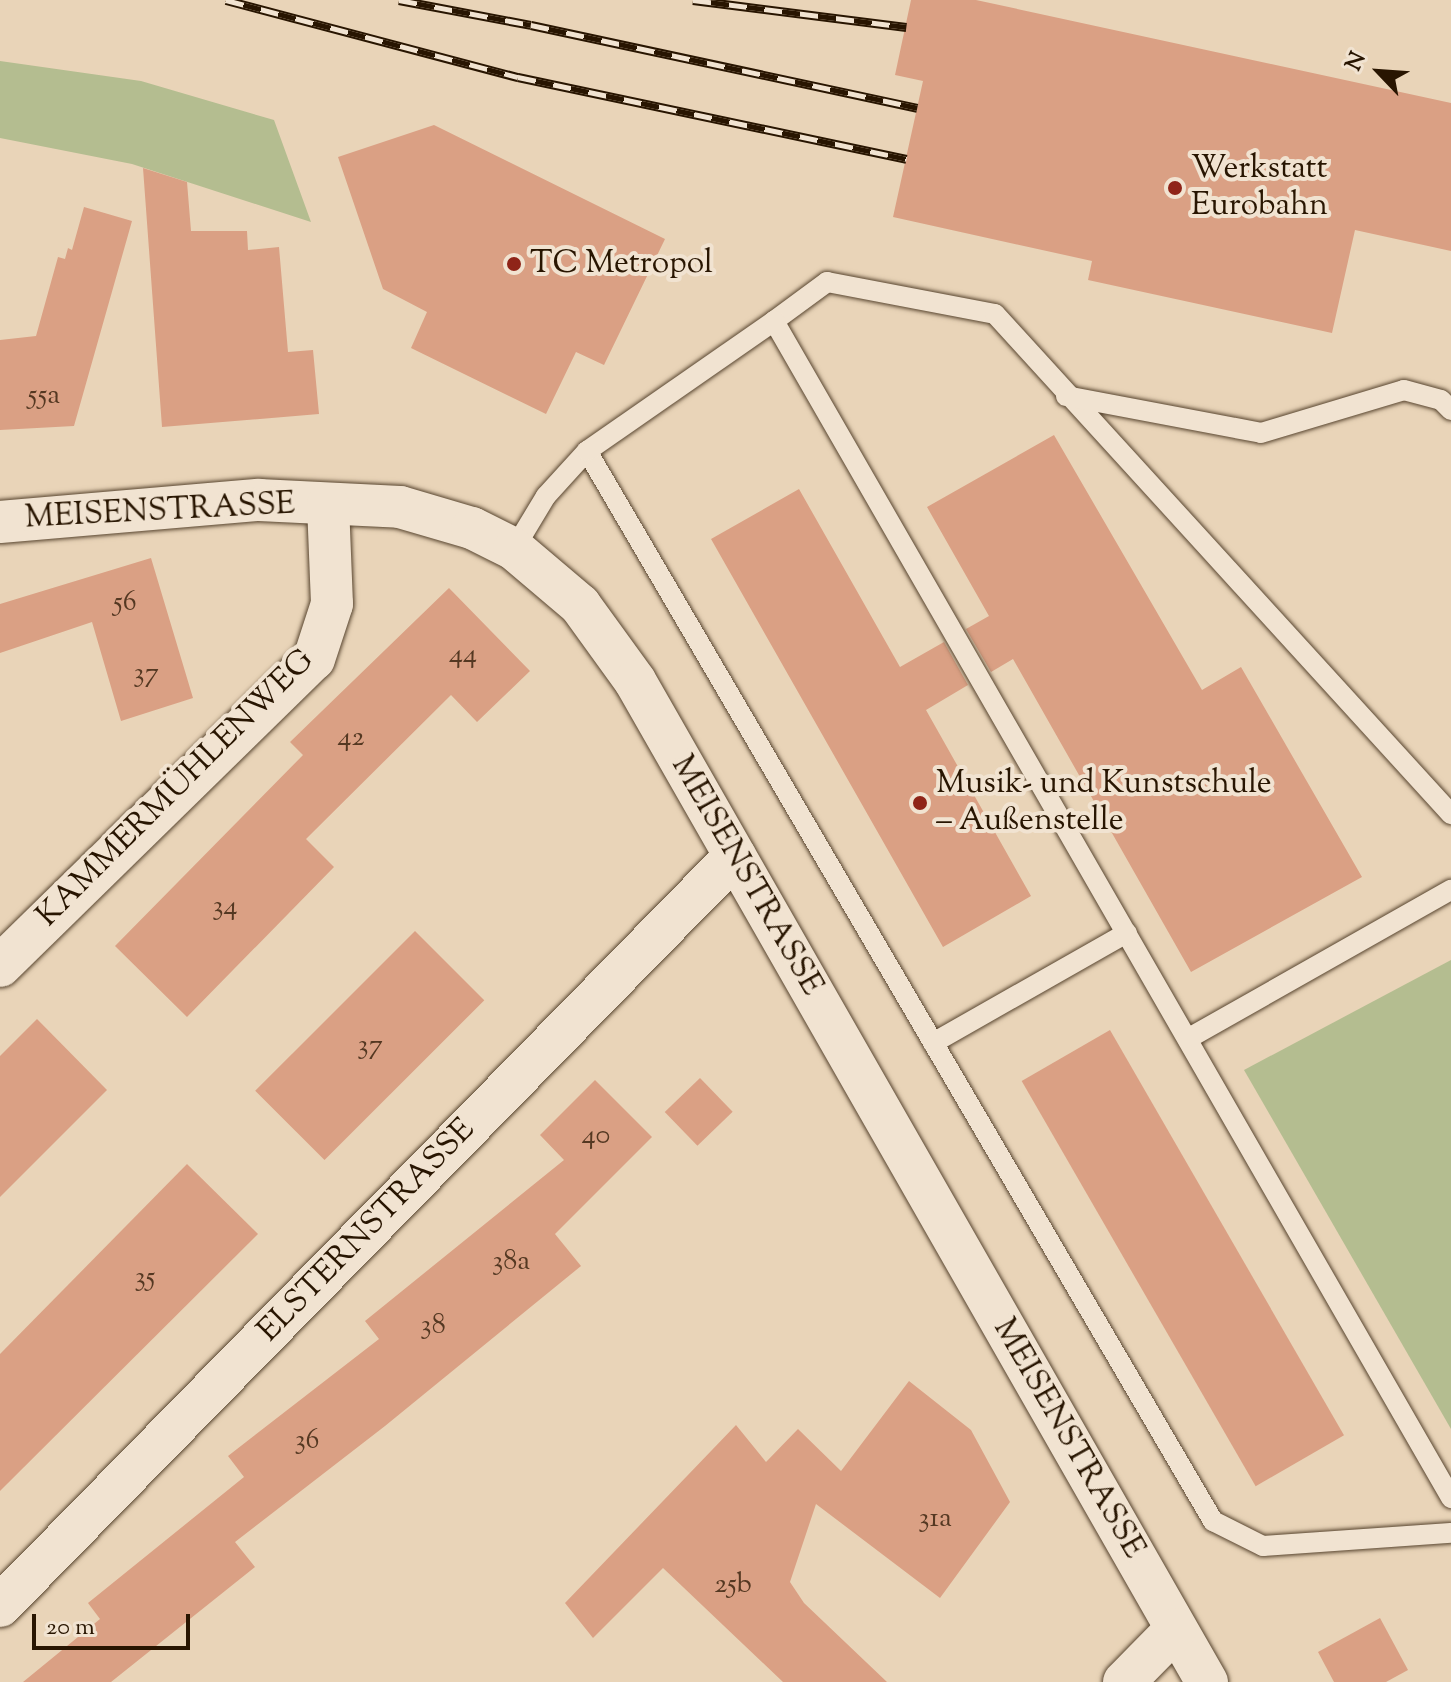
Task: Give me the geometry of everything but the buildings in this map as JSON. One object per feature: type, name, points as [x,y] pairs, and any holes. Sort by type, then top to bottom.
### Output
[{"type":"street","name":"MEISENSTRASSE","points":[[0,522],[259,500],[400,507],[472,528],[514,549],[580,605],[635,681],[1207,1682]]},
{"type":"street","name":"KAMMERMÜHLENWEG","points":[[0,966],[314,659],[332,604],[328,504]]},
{"type":"street","name":"ELSTERNSTRASSE","points":[[0,1606],[735,856]]},
{"type":"street","points":[[1124,1682],[1176,1629]]},
{"type":"lane","points":[[514,549],[546,496],[587,451],[827,282],[995,314],[1066,396],[1451,814]]},
{"type":"lane","points":[[774,321],[1451,1498]]},
{"type":"lane","points":[[1066,396],[1261,433],[1404,390],[1441,400],[1451,410]]},
{"type":"lane","points":[[587,451],[1213,1521],[1263,1546],[1451,1533]]},
{"type":"lane","points":[[1189,1038],[1451,890]]},
{"type":"lane","points":[[933,1043],[1127,933]]},
{"type":"green space","points":[[0,61],[141,81],[274,120],[311,222],[132,164],[0,138]]},
{"type":"green space","points":[[1451,960],[1451,1429],[1244,1070]]},
{"type":"railway","points":[[226,0],[518,77],[906,159]]},
{"type":"railway","points":[[399,0],[531,25],[917,108]]},
{"type":"railway","points":[[693,0],[906,27]]},
{"type":"place","name":"Werkstatt Eurobahn","points":[[1175,188]]},
{"type":"place","name":"TC Metropol","points":[[514,264]]},
{"type":"place","name":"Musik- und Kunstschule – Außenstelle","points":[[920,803]]}]
